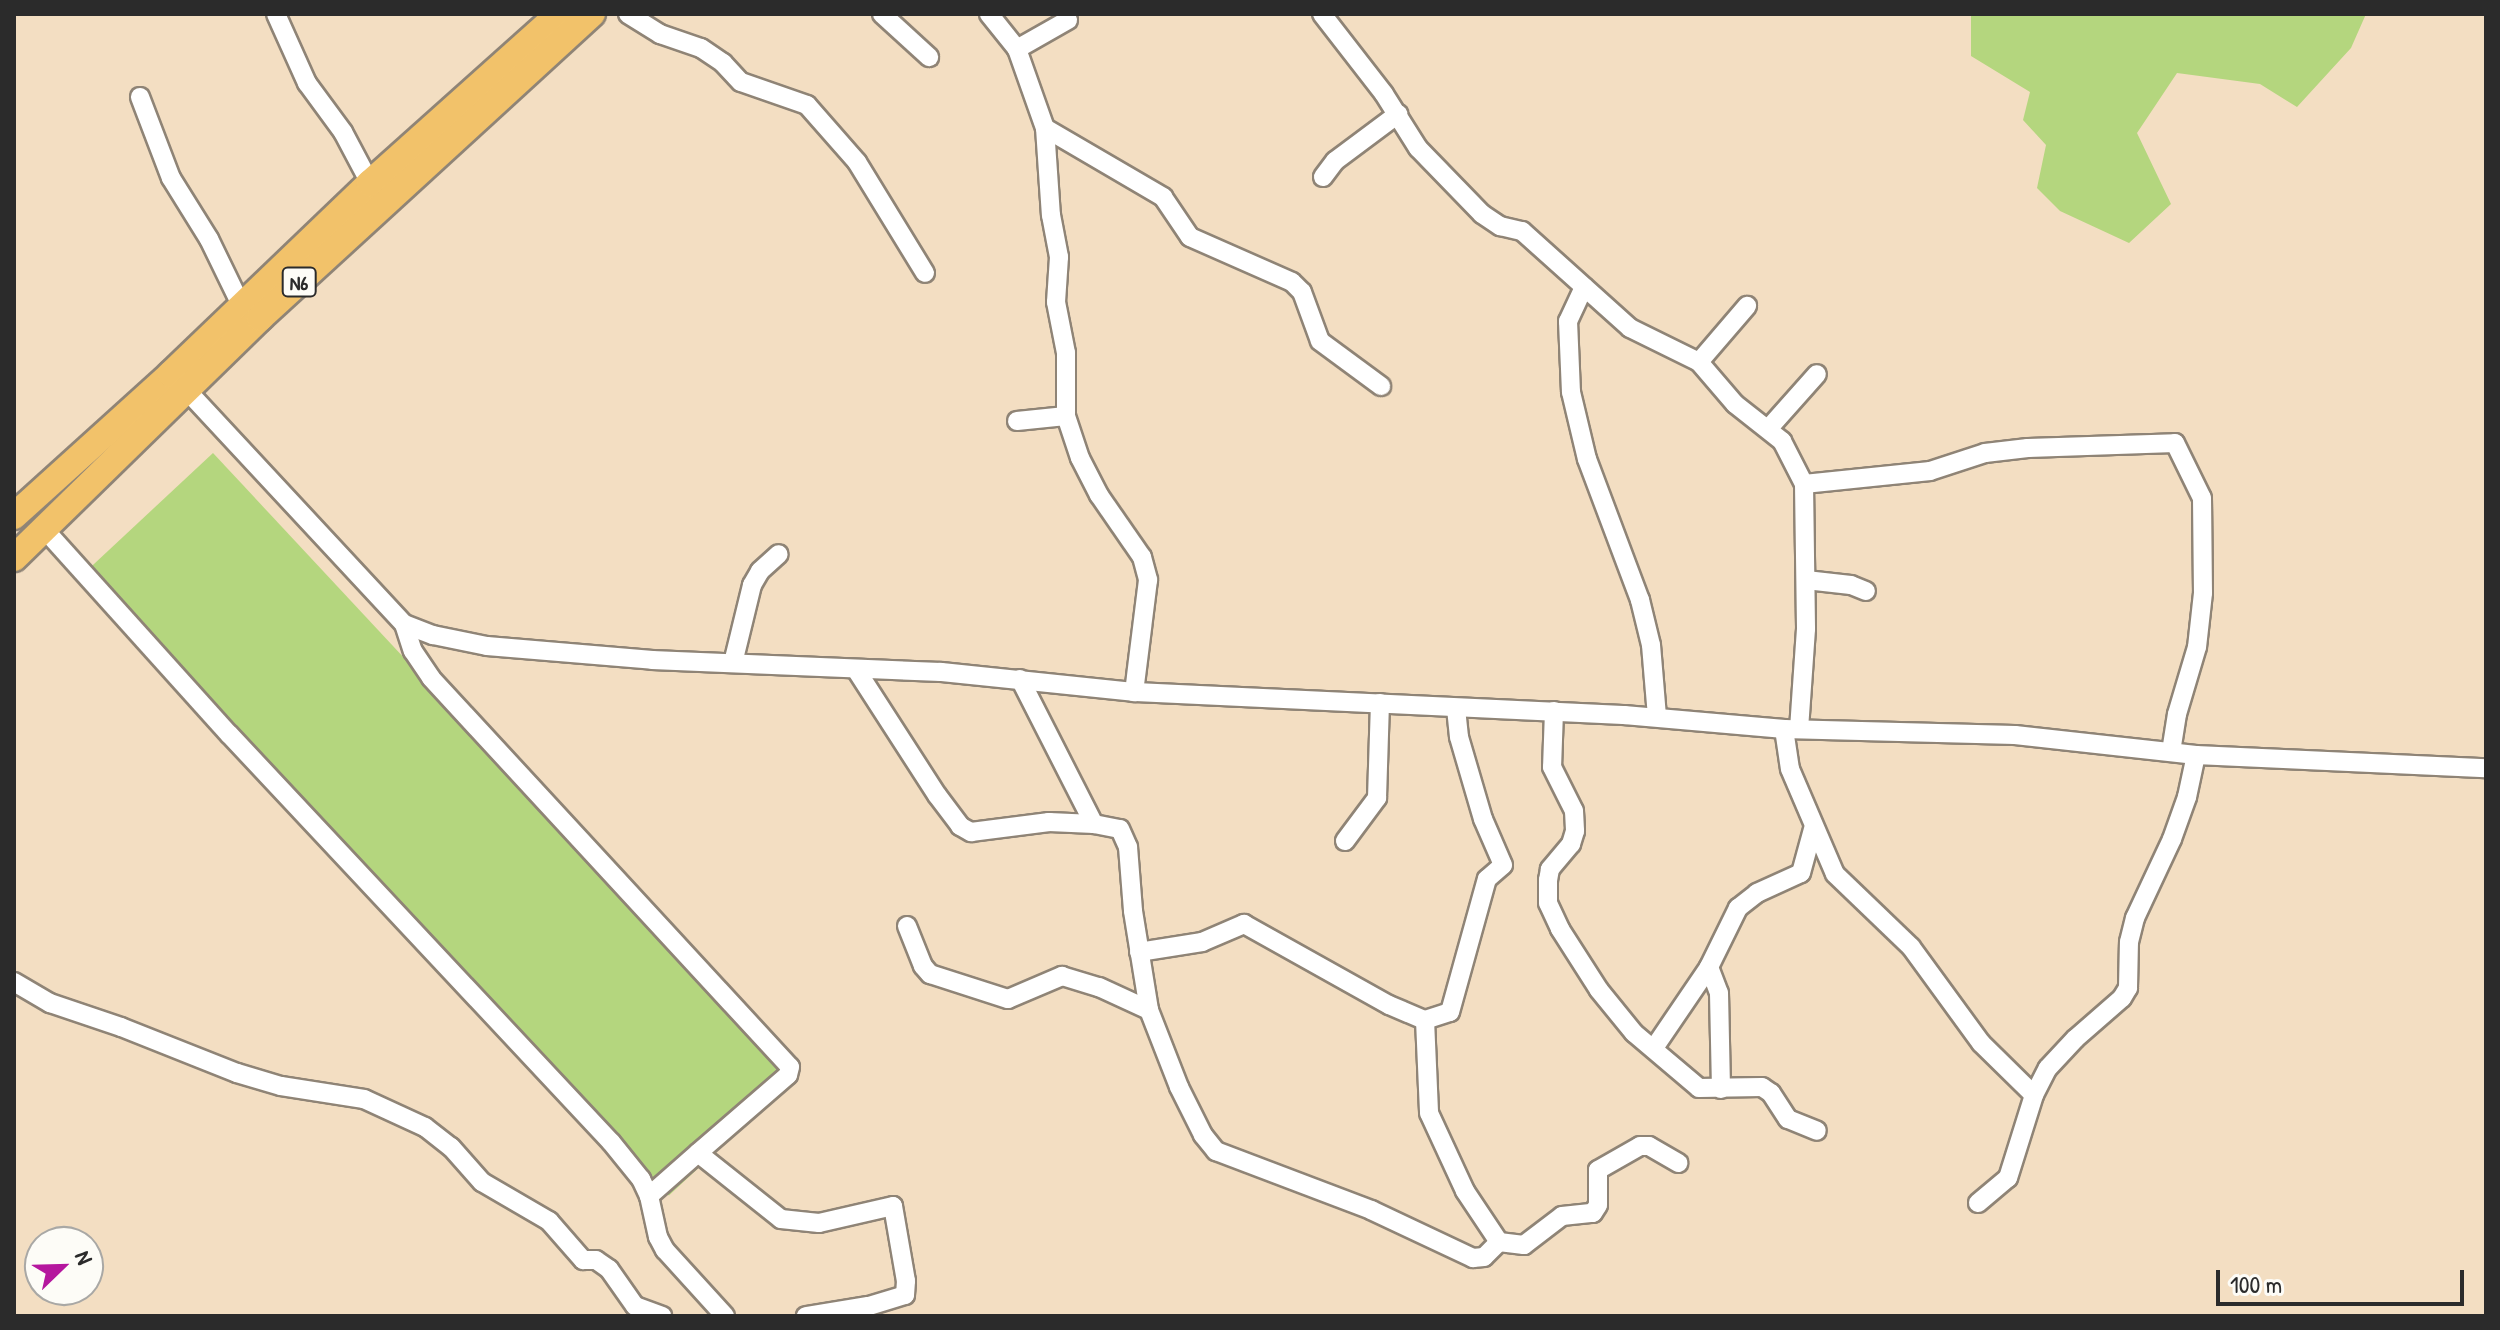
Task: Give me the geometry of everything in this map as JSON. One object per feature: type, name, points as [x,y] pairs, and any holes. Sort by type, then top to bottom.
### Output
[{"type":"highway","name":"N6","points":[[14,558],[45,530],[179,382],[241,305],[326,229],[370,183],[559,14]]},
{"type":"highway","name":"N6","points":[[14,516],[179,382],[592,14]]},
{"type":"street","points":[[276,14],[307,83],[343,132],[370,183]]},
{"type":"street","points":[[628,14],[660,34],[701,48],[723,63],[741,82],[807,105],[857,162],[925,273]]},
{"type":"street","points":[[882,14],[929,57]]},
{"type":"street","points":[[989,14],[1017,49],[1045,128],[1049,201],[1059,257],[1056,302],[1066,353],[1066,416],[1080,458],[1099,495],[1137,548],[1148,580],[1134,692]]},
{"type":"street","points":[[1322,14],[1398,114],[1418,148],[1489,220],[1522,231],[1630,328],[1699,362],[1735,404],[1782,441],[1804,484],[1806,580],[1790,769],[1813,829],[1835,874],[1911,947],[1981,1043],[2034,1095]]},
{"type":"street","points":[[1017,49],[1068,20]]},
{"type":"street","points":[[140,97],[171,178],[209,239],[241,305]]},
{"type":"street","points":[[1323,177],[1335,161],[1398,114]]},
{"type":"street","points":[[1045,128],[1163,197],[1190,237],[1292,282],[1302,292],[1320,341],[1381,386]]},
{"type":"street","points":[[1584,287],[1568,321],[1571,392],[1584,450],[1640,600],[1651,645],[1657,717]]},
{"type":"street","points":[[1699,362],[1747,306]]},
{"type":"street","points":[[1769,428],[1817,374]]},
{"type":"street","points":[[179,382],[404,624],[413,651],[431,678],[790,1067],[788,1075],[649,1196]]},
{"type":"street","points":[[1017,421],[1066,416]]},
{"type":"street","points":[[1804,484],[1930,471],[1985,453],[2028,448],[2175,443],[2202,498],[2203,593],[2197,647],[2177,714],[2171,752]]},
{"type":"street","points":[[45,530],[229,734],[611,1142],[641,1179],[665,1250],[725,1316]]},
{"type":"street","points":[[733,663],[752,585],[760,571],[779,554]]},
{"type":"street","points":[[1806,580],[1851,585],[1866,591]]},
{"type":"street","points":[[404,624],[433,635],[487,646],[1020,679],[1134,692],[1554,711],[1792,729],[2015,735],[2196,755],[2486,768]]},
{"type":"street","points":[[857,671],[960,826],[971,832],[983,833],[1049,822],[1094,824],[1115,827],[1125,836],[1149,1010],[1179,1087],[1203,1135],[1216,1151],[1371,1210],[1473,1258],[1484,1257],[1499,1242]]},
{"type":"street","points":[[1020,679],[1094,824]]},
{"type":"street","points":[[1345,841],[1377,798],[1380,703]]},
{"type":"street","points":[[1139,952],[1202,942],[1244,924],[1334,977],[1425,1020],[1450,1012],[1487,879],[1503,865],[1479,805],[1459,737],[1456,708]]},
{"type":"street","points":[[1554,711],[1552,767],[1574,811],[1575,831],[1571,844],[1550,869],[1548,903],[1560,929],[1599,990],[1634,1033],[1699,1088],[1762,1087],[1771,1093],[1788,1119],[1817,1131]]},
{"type":"street","points":[[1978,1203],[2008,1178],[2034,1095],[2060,1052],[2122,998],[2128,988],[2129,942],[2135,918],[2172,839],[2187,797],[2196,755]]},
{"type":"street","points":[[1654,1048],[1709,967],[1738,908],[1757,893],[1801,873],[1813,829]]},
{"type":"street","points":[[907,926],[923,966],[930,974],[1008,999],[1062,976],[1099,987],[1149,1010]]},
{"type":"street","points":[[1709,967],[1719,993],[1721,1089]]},
{"type":"street","points":[[14,982],[50,1003],[132,1031],[237,1073],[281,1086],[364,1099],[425,1127],[451,1147],[482,1182],[549,1221],[583,1260],[596,1260],[609,1269],[635,1306],[662,1316]]},
{"type":"street","points":[[1425,1020],[1429,1113],[1465,1191],[1499,1242],[1524,1245],[1562,1216],[1593,1213],[1598,1205],[1598,1170],[1640,1146],[1649,1146],[1679,1163]]},
{"type":"street","points":[[698,1153],[781,1219],[819,1223],[893,1206],[905,1295],[868,1306],[839,1308],[806,1316]]},
{"type":"green space","points":[[1971,14],[2366,14],[2351,48],[2297,107],[2260,84],[2177,73],[2137,133],[2171,204],[2129,243],[2060,211],[2037,188],[2046,145],[2023,120],[2030,92],[1971,56]]},
{"type":"green space","points":[[213,453],[795,1078],[669,1196],[86,571]]}]
